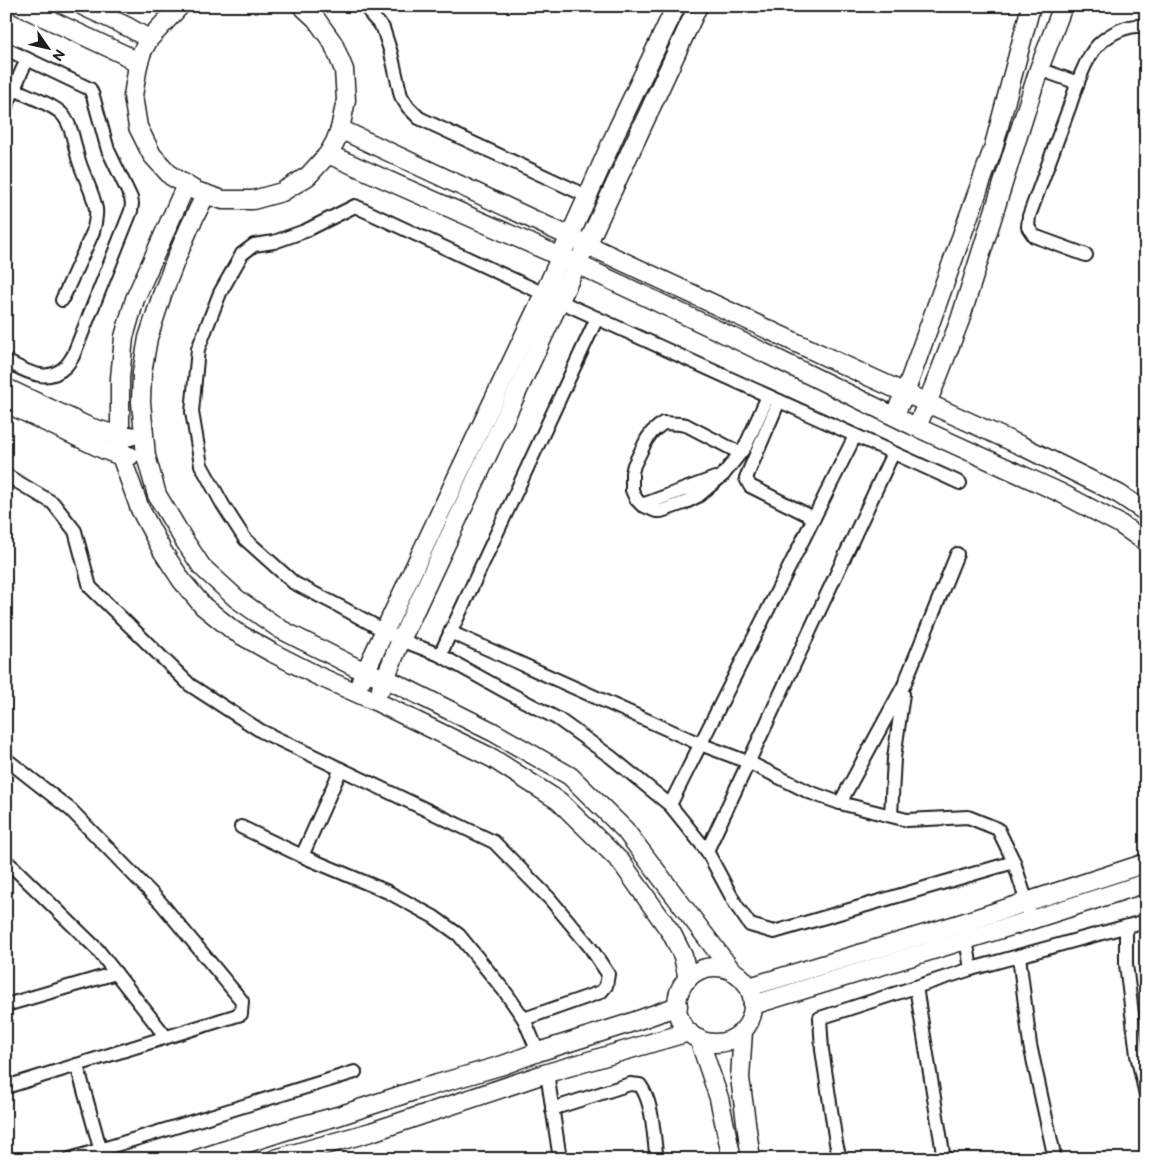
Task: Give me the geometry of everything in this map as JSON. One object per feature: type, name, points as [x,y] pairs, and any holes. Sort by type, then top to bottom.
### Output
[{"type":"street","points":[[20,6],[124,55],[138,65]]},
{"type":"street","points":[[83,6],[149,39]]},
{"type":"street","points":[[180,6],[149,39],[142,52],[133,96],[138,127],[152,155],[171,176],[196,191],[223,200],[253,200],[282,192],[308,176],[328,154],[335,142],[340,129],[346,100],[344,70],[333,43],[316,19],[302,6]]},
{"type":"street","points":[[366,6],[383,28],[392,53],[401,96],[408,108],[419,118],[588,196]]},
{"type":"street","points":[[375,702],[569,260],[570,237],[618,128],[676,6]]},
{"type":"street","points":[[569,260],[587,245],[698,6]]},
{"type":"street","points":[[894,416],[905,392],[993,149],[1031,6]]},
{"type":"street","points":[[917,427],[960,320],[1038,69],[1063,6]]},
{"type":"street","points":[[1086,255],[1034,236],[1028,227],[1029,216],[1088,60],[1097,46],[1114,33],[1136,25],[1146,26]]},
{"type":"street","points":[[6,49],[90,89],[108,150],[126,185],[132,204],[131,211],[73,356],[66,366],[53,375],[35,375],[6,362]]},
{"type":"street","points":[[6,107],[27,59]]},
{"type":"street","points":[[1038,69],[1078,83]]},
{"type":"street","points":[[14,89],[56,109],[67,121],[95,206],[93,232],[62,300]]},
{"type":"street","points":[[340,129],[1022,446],[1120,494],[1146,512]]},
{"type":"street","points":[[328,154],[569,260],[917,427],[1061,493],[1120,524],[1146,542]]},
{"type":"street","points":[[186,185],[134,299],[124,338],[120,378],[121,456],[140,509],[163,552],[182,581],[203,606],[234,631],[318,676],[492,758],[559,801],[621,862],[672,934],[683,956],[688,979]]},
{"type":"street","points":[[206,194],[178,254],[148,338],[142,374],[141,402],[146,456],[157,495],[202,567],[237,600],[280,629],[365,672],[384,678],[493,732],[570,776],[626,830],[732,970],[742,977],[749,987],[753,1005],[752,1014],[743,1031],[733,1038],[722,1042],[710,1042],[694,1036],[547,1073],[371,1132],[275,1159]]},
{"type":"street","points":[[960,483],[552,298],[355,206],[305,231],[274,242],[254,245],[242,254],[220,293],[198,348],[192,412],[201,464],[223,505],[245,539],[294,583],[401,640],[440,655],[558,719],[611,757],[670,805],[706,850],[736,905],[750,926],[774,932],[1014,862]]},
{"type":"street","points":[[355,692],[460,470],[552,298]]},
{"type":"street","points":[[440,655],[597,318]]},
{"type":"street","points":[[6,388],[89,427],[120,436],[143,436]]},
{"type":"street","points":[[740,453],[686,425],[662,423],[647,439],[634,465],[632,490],[636,499],[642,504],[724,475],[745,447],[773,399]]},
{"type":"street","points":[[773,399],[746,478],[750,486],[814,518]]},
{"type":"street","points":[[6,403],[105,450],[121,456],[146,456]]},
{"type":"street","points":[[670,805],[855,436]]},
{"type":"street","points":[[706,850],[893,453]]},
{"type":"street","points":[[6,475],[53,503],[75,531],[90,587],[190,685],[261,731],[494,842],[550,899],[590,947],[608,974],[606,986],[601,992],[524,1019]]},
{"type":"street","points":[[840,803],[904,685],[957,554]]},
{"type":"street","points":[[450,632],[700,744],[748,762],[809,792],[840,803],[908,820],[968,817],[998,829],[1014,862],[1031,920]]},
{"type":"street","points":[[890,816],[894,758],[904,685]]},
{"type":"street","points":[[6,759],[71,810],[161,902],[242,1000],[241,1014],[6,1087]]},
{"type":"street","points":[[302,856],[340,769]]},
{"type":"street","points":[[241,827],[302,856],[388,892],[434,917],[459,935],[506,993],[524,1019],[538,1052]]},
{"type":"street","points":[[6,861],[97,950],[166,1037]]},
{"type":"street","points":[[749,987],[1027,903],[1146,863]]},
{"type":"street","points":[[753,1005],[1146,883]]},
{"type":"street","points":[[840,1159],[822,1050],[820,1018],[970,969],[1146,921]]},
{"type":"street","points":[[1126,927],[1126,964],[1137,1055],[1146,1095]]},
{"type":"street","points":[[966,939],[970,969]]},
{"type":"street","points":[[1020,956],[1030,1045],[1055,1159]]},
{"type":"street","points":[[732,970],[721,967],[697,972],[681,988],[678,1000],[678,1012],[682,1023],[694,1036],[719,1098],[732,1159]]},
{"type":"street","points":[[6,1004],[116,973]]},
{"type":"street","points":[[916,987],[944,1159]]},
{"type":"street","points":[[198,1159],[420,1089],[503,1065],[678,1006]]},
{"type":"street","points":[[743,1031],[740,1078],[751,1159]]},
{"type":"street","points":[[77,1065],[102,1154]]},
{"type":"street","points":[[70,1159],[102,1154],[355,1072]]},
{"type":"street","points":[[547,1073],[560,1159]]},
{"type":"street","points":[[552,1109],[630,1084],[640,1086],[648,1103],[657,1159]]}]
